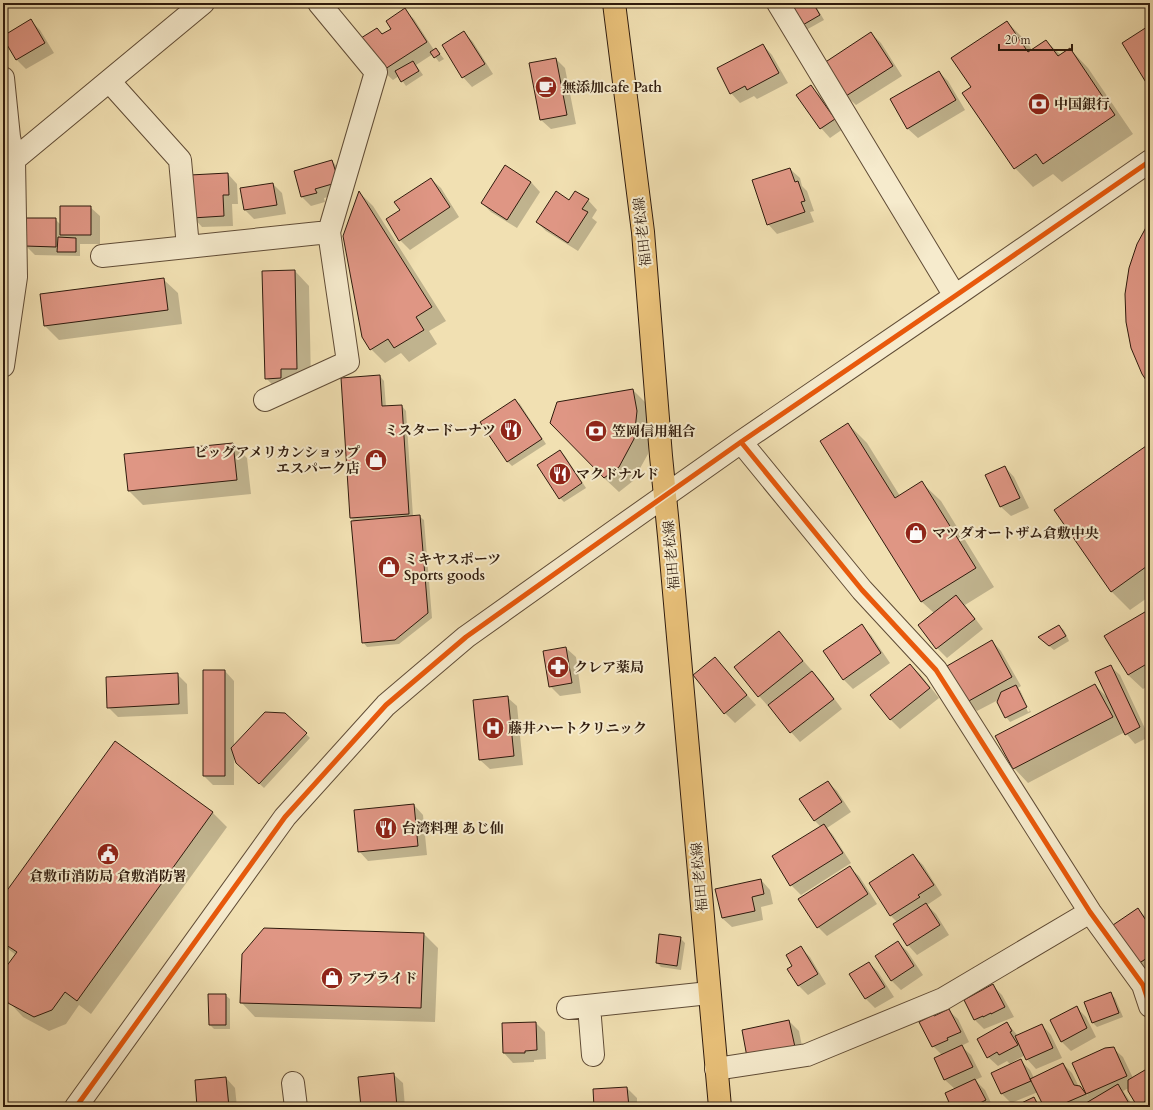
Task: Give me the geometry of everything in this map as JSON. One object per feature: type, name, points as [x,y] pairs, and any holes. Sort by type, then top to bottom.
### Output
[{"type":"main road","name":"福田老松線","points":[[614,3],[643,232],[665,496],[720,1107]]},
{"type":"street","points":[[9,165],[203,3]]},
{"type":"street","points":[[266,400],[348,362],[330,232],[376,72],[319,3]]},
{"type":"street","points":[[778,3],[955,296]]},
{"type":"street","points":[[3,78],[9,137],[9,165],[16,276],[3,366]]},
{"type":"street","points":[[109,81],[180,160],[188,247]]},
{"type":"street","points":[[76,1107],[285,817],[386,706],[466,637],[740,442],[1150,161]]},
{"type":"street","points":[[102,256],[330,232]]},
{"type":"street","points":[[740,442],[862,590],[936,670],[1090,912],[1146,984],[1150,1006]]},
{"type":"street","points":[[716,1069],[807,1055],[944,999],[1090,912]]},
{"type":"street","points":[[593,1055],[578,1007],[709,993]]},
{"type":"street","points":[[293,1083],[296,1107]]},
{"type":"building","points":[[795,3],[813,3],[820,15],[801,26],[790,6]]},
{"type":"building","points":[[405,8],[427,42],[382,71],[361,38],[377,28],[382,34],[391,29],[386,21]]},
{"type":"building","points":[[31,19],[45,43],[16,60],[3,36]]},
{"type":"building","name":"中国銀行","points":[[1007,21],[1028,52],[1046,40],[1058,56],[1070,48],[1115,115],[1043,164],[1036,154],[1014,169],[962,93],[971,87],[951,58]]},
{"type":"building","points":[[1150,25],[1150,89],[1122,43]]},
{"type":"building","points":[[464,31],[485,64],[462,78],[442,45]]},
{"type":"building","points":[[871,32],[893,66],[846,96],[824,63]]},
{"type":"building","points":[[763,44],[779,73],[747,90],[745,86],[730,94],[717,68]]},
{"type":"building","points":[[436,48],[440,54],[434,58],[430,52]]},
{"type":"building","points":[[556,58],[567,115],[540,120],[529,63]]},
{"type":"building","points":[[413,61],[419,71],[401,82],[395,71]]},
{"type":"building","points":[[939,71],[956,100],[907,129],[890,99]]},
{"type":"building","points":[[811,85],[835,119],[820,129],[796,95]]},
{"type":"building","points":[[332,160],[339,182],[315,189],[317,193],[301,197],[294,171]]},
{"type":"building","points":[[505,165],[531,182],[507,220],[481,203]]},
{"type":"building","points":[[790,168],[795,182],[798,181],[805,201],[801,202],[805,212],[767,225],[752,180]]},
{"type":"building","points":[[228,173],[229,195],[223,195],[224,216],[192,218],[190,175]]},
{"type":"building","points":[[431,178],[450,207],[399,241],[386,219],[400,210],[394,202]]},
{"type":"building","points":[[273,183],[277,205],[244,210],[240,188]]},
{"type":"building","points":[[359,191],[432,307],[416,317],[424,330],[394,348],[388,339],[370,350],[362,337],[343,236]]},
{"type":"building","points":[[556,191],[569,200],[575,191],[589,199],[582,209],[588,212],[568,243],[536,222]]},
{"type":"building","points":[[60,206],[91,206],[91,235],[60,235]]},
{"type":"building","points":[[25,218],[56,218],[56,247],[25,246]]},
{"type":"building","points":[[1150,220],[1150,386],[1142,374],[1131,348],[1126,322],[1125,294],[1129,268],[1137,244]]},
{"type":"building","points":[[58,237],[76,238],[76,252],[57,252]]},
{"type":"building","points":[[295,270],[297,369],[281,369],[281,378],[265,379],[262,271]]},
{"type":"building","points":[[164,278],[168,310],[44,326],[40,294]]},
{"type":"building","name":"ビッグアメリカンショップ エスパーク店","points":[[380,375],[382,406],[402,405],[409,514],[350,518],[341,378]]},
{"type":"building","name":"笠岡信用組合","points":[[633,389],[637,411],[634,439],[619,467],[604,478],[550,423],[557,402]]},
{"type":"building","name":"ミスタードーナツ","points":[[515,399],[542,439],[507,462],[480,422]]},
{"type":"building","name":"マツダオートザム倉敷中央","points":[[848,423],[895,498],[922,481],[976,568],[921,602],[820,441]]},
{"type":"building","points":[[233,443],[237,480],[128,491],[124,454]]},
{"type":"building","points":[[1146,446],[1150,451],[1150,564],[1111,592],[1054,510]]},
{"type":"building","name":"マクドナルド","points":[[560,450],[582,483],[559,499],[537,465]]},
{"type":"building","points":[[1005,466],[1020,498],[1000,507],[985,475]]},
{"type":"building","name":"ミキヤスポーツ Sports goods","points":[[420,515],[428,613],[395,640],[362,643],[351,521]]},
{"type":"building","points":[[956,595],[975,619],[936,649],[918,625]]},
{"type":"building","points":[[1150,609],[1150,662],[1128,675],[1104,636]]},
{"type":"building","points":[[862,624],[881,653],[843,680],[823,651]]},
{"type":"building","points":[[1059,625],[1066,636],[1049,646],[1038,637]]},
{"type":"building","points":[[779,631],[803,661],[758,697],[734,667]]},
{"type":"building","points":[[992,640],[1012,677],[967,702],[947,666]]},
{"type":"building","name":"クレア薬局","points":[[566,647],[572,683],[549,687],[543,651]]},
{"type":"building","points":[[715,657],[747,695],[724,714],[693,675]]},
{"type":"building","points":[[910,664],[930,688],[890,720],[870,695]]},
{"type":"building","points":[[1111,665],[1140,727],[1125,735],[1095,672]]},
{"type":"building","points":[[203,670],[225,670],[225,776],[203,776]]},
{"type":"building","points":[[812,671],[834,699],[790,733],[768,705]]},
{"type":"building","points":[[178,673],[179,704],[107,708],[106,677]]},
{"type":"building","points":[[1095,684],[1113,717],[1013,769],[995,736]]},
{"type":"building","points":[[1016,685],[1027,707],[1005,718],[997,702],[1001,692]]},
{"type":"building","name":"藤井ハートクリニック","points":[[508,696],[514,756],[479,760],[473,700]]},
{"type":"building","points":[[265,712],[285,713],[307,733],[259,784],[236,763],[231,748]]},
{"type":"building","name":"倉敷市消防局 倉敷消防署","points":[[115,741],[213,812],[77,1001],[65,992],[52,1010],[34,1017],[8,1003],[3,984],[3,971],[17,952],[3,943],[3,896]]},
{"type":"building","points":[[828,781],[842,802],[814,821],[799,799]]},
{"type":"building","name":"台湾料理 あじ仙","points":[[414,804],[418,846],[358,852],[354,810]]},
{"type":"building","points":[[824,824],[843,853],[790,886],[772,856]]},
{"type":"building","points":[[913,854],[934,885],[918,895],[920,897],[890,916],[869,883]]},
{"type":"building","points":[[850,866],[868,894],[817,928],[798,899]]},
{"type":"building","points":[[761,879],[764,894],[752,897],[755,911],[722,918],[715,889]]},
{"type":"building","points":[[926,903],[940,925],[907,946],[893,924]]},
{"type":"building","points":[[1138,908],[1147,922],[1150,921],[1150,956],[1138,964],[1113,925]]},
{"type":"building","name":"アプライド","points":[[264,928],[424,933],[421,1008],[240,1003],[242,954]]},
{"type":"building","points":[[659,934],[681,937],[677,966],[656,963]]},
{"type":"building","points":[[898,941],[914,966],[891,981],[875,956]]},
{"type":"building","points":[[801,946],[818,974],[798,986],[787,969],[792,966],[786,955]]},
{"type":"building","points":[[869,962],[885,987],[865,999],[849,974]]},
{"type":"building","points":[[993,984],[1005,1007],[974,1020],[964,1000]]},
{"type":"building","points":[[1111,992],[1119,1013],[1092,1023],[1084,1002]]},
{"type":"building","points":[[208,994],[226,994],[226,1025],[209,1025]]},
{"type":"building","points":[[1077,1006],[1087,1028],[1061,1042],[1050,1020]]},
{"type":"building","points":[[949,1009],[961,1032],[932,1047],[919,1022]]},
{"type":"building","points":[[789,1020],[795,1047],[747,1057],[742,1030]]},
{"type":"building","points":[[536,1022],[537,1050],[525,1051],[525,1053],[503,1053],[502,1023]]},
{"type":"building","points":[[1007,1022],[1012,1031],[1010,1032],[1018,1045],[999,1055],[997,1052],[987,1058],[977,1039]]},
{"type":"building","points":[[1042,1024],[1053,1048],[1026,1060],[1015,1036]]},
{"type":"building","points":[[962,1045],[973,1067],[944,1080],[934,1058]]},
{"type":"building","points":[[1114,1047],[1127,1076],[1086,1094],[1072,1063],[1105,1048]]},
{"type":"building","points":[[1021,1059],[1031,1081],[1001,1094],[991,1073]]},
{"type":"building","points":[[1063,1063],[1074,1085],[1080,1086],[1086,1094],[1056,1107],[1044,1107],[1030,1079]]},
{"type":"building","points":[[1150,1067],[1150,1099],[1137,1106],[1128,1091],[1128,1080]]},
{"type":"building","points":[[394,1073],[397,1107],[361,1107],[358,1077]]},
{"type":"building","points":[[226,1077],[229,1107],[197,1107],[195,1080]]},
{"type":"building","points":[[975,1079],[986,1100],[972,1107],[951,1107],[945,1093]]},
{"type":"building","points":[[1118,1084],[1131,1107],[1081,1106]]},
{"type":"building","points":[[627,1087],[629,1107],[594,1107],[593,1089]]},
{"type":"building","points":[[1034,1097],[1039,1107],[1013,1107]]},
{"type":"cycle path","points":[[76,1107],[285,817],[386,705],[466,637],[612,533],[741,442],[1150,161]]},
{"type":"cycle path","points":[[741,442],[862,590],[936,670],[1090,912],[1143,985],[1150,1006]]},
{"type":"place","name":"無添加cafe Path","points":[[546,87]]},
{"type":"place","name":"中国銀行","points":[[1039,104]]},
{"type":"place","name":"ミスタードーナツ","points":[[511,430]]},
{"type":"place","name":"笠岡信用組合","points":[[596,431]]},
{"type":"place","name":"ビッグアメリカンショップ エスパーク店","points":[[376,460]]},
{"type":"place","name":"マクドナルド","points":[[560,474]]},
{"type":"place","name":"マツダオートザム倉敷中央","points":[[916,533]]},
{"type":"place","name":"ミキヤスポーツ Sports goods","points":[[389,567]]},
{"type":"place","name":"クレア薬局","points":[[558,667]]},
{"type":"place","name":"藤井ハートクリニック","points":[[493,728]]},
{"type":"place","name":"台湾料理 あじ仙","points":[[386,828]]},
{"type":"place","name":"倉敷市消防局 倉敷消防署","points":[[108,854]]},
{"type":"place","name":"アプライド","points":[[332,978]]}]
